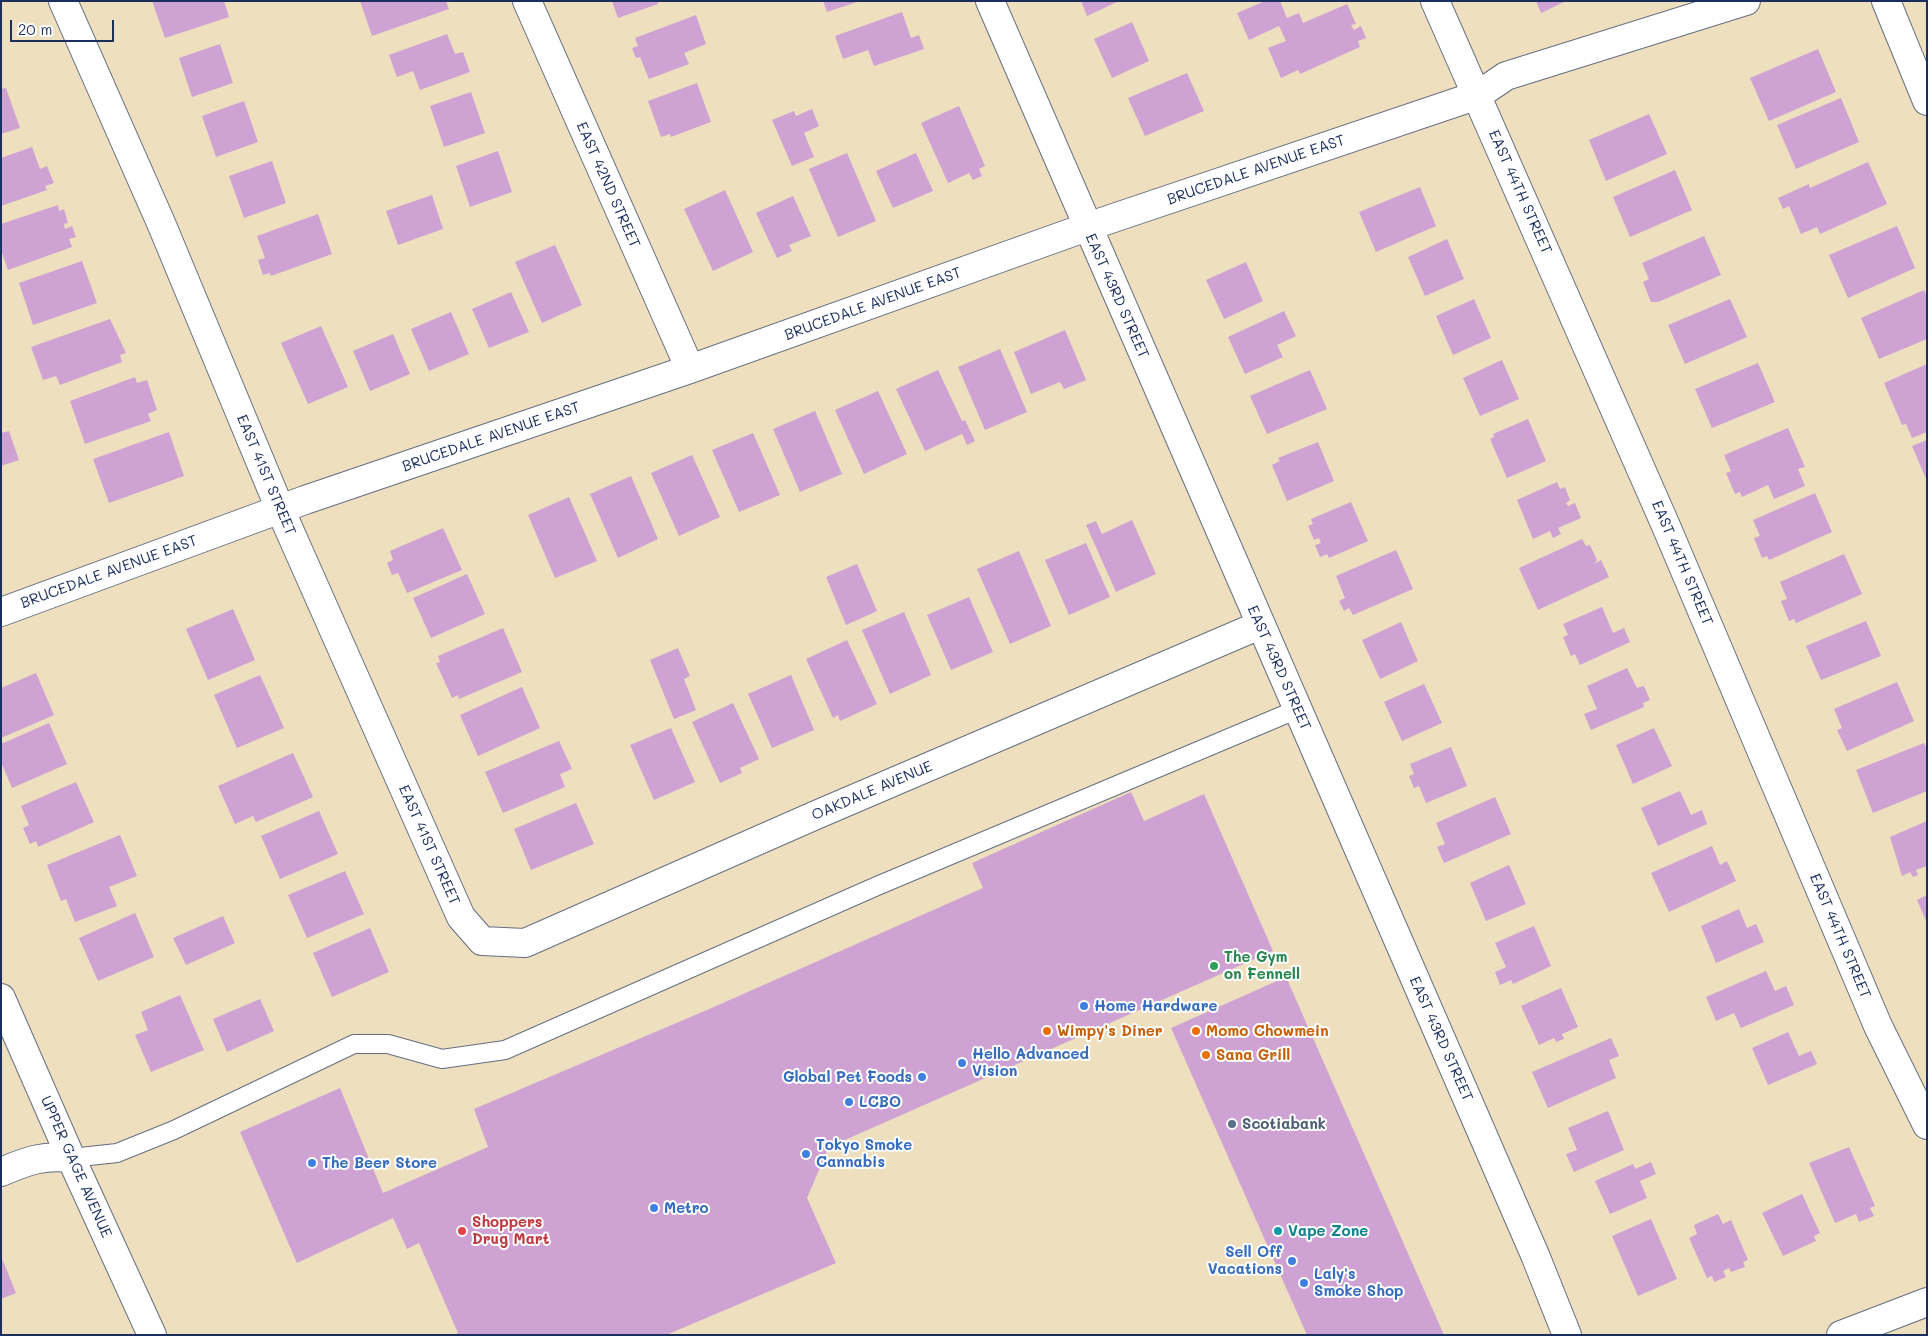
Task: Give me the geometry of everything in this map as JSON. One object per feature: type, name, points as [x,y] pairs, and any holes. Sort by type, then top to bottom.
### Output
[{"type":"street","name":"EAST 41ST STREET","points":[[64,1],[161,223],[280,509],[461,917],[482,941]]},
{"type":"street","name":"EAST 42ND STREET","points":[[527,1],[690,369]]},
{"type":"street","name":"EAST 43RD STREET","points":[[990,1],[1531,1246],[1567,1335]]},
{"type":"street","name":"EAST 44TH STREET","points":[[1435,1],[1478,95],[1666,526],[1878,1026],[1927,1125]]},
{"type":"street","name":"BRUCEDALE AVENUE EAST","points":[[1,612],[280,509],[690,369],[1087,227],[1478,95],[1506,76],[1746,1]]},
{"type":"street","points":[[1886,1],[1927,101]]},
{"type":"street","name":"OAKDALE AVENUE","points":[[482,941],[525,943],[816,815],[1260,625]]},
{"type":"street","name":"UPPER GAGE AVENUE","points":[[1,998],[71,1158],[152,1335]]},
{"type":"street","points":[[1,1172],[36,1158],[53,1156],[71,1158]]},
{"type":"street","points":[[1841,1335],[1927,1302]]},
{"type":"lane","points":[[71,1158],[117,1154],[174,1130],[354,1044],[388,1044],[442,1059],[504,1050],[877,886],[1298,709]]},
{"type":"building","points":[[152,1],[224,1],[229,17],[165,38]]},
{"type":"building","points":[[360,1],[446,1],[449,9],[372,36]]},
{"type":"building","points":[[612,1],[658,1],[658,4],[618,18]]},
{"type":"building","points":[[823,1],[857,1],[857,2],[827,12]]},
{"type":"building","points":[[1081,1],[1119,1],[1087,16]]},
{"type":"building","points":[[1265,1],[1280,1],[1287,18],[1299,13],[1303,23],[1347,4],[1356,24],[1351,25],[1354,30],[1361,26],[1366,38],[1358,41],[1360,47],[1300,74],[1298,70],[1281,78],[1268,48],[1286,41],[1279,26],[1249,40],[1237,13]]},
{"type":"building","points":[[1536,1],[1566,1],[1541,13]]},
{"type":"building","points":[[902,12],[911,38],[919,35],[924,49],[874,66],[868,50],[843,59],[835,36]]},
{"type":"building","points":[[696,15],[706,44],[684,53],[689,64],[649,79],[640,57],[636,58],[632,48],[638,46],[635,38]]},
{"type":"building","points":[[1132,22],[1149,61],[1112,78],[1094,39]]},
{"type":"building","points":[[447,34],[455,54],[463,52],[470,72],[420,90],[413,71],[397,77],[389,55]]},
{"type":"building","points":[[220,44],[233,83],[192,97],[179,58]]},
{"type":"building","points":[[1818,49],[1836,92],[1769,121],[1750,78]]},
{"type":"building","points":[[1187,73],[1204,111],[1145,136],[1128,98]]},
{"type":"building","points":[[697,83],[711,122],[671,137],[670,134],[661,137],[648,101]]},
{"type":"building","points":[[6,88],[20,128],[1,134],[1,89]]},
{"type":"building","points":[[471,92],[485,133],[444,147],[430,106]]},
{"type":"building","points":[[1841,98],[1859,142],[1796,169],[1777,125]]},
{"type":"building","points":[[244,101],[258,142],[216,157],[202,116]]},
{"type":"building","points":[[959,106],[985,166],[979,169],[982,176],[973,180],[969,173],[948,183],[921,123]]},
{"type":"building","points":[[812,109],[819,126],[804,133],[814,157],[792,166],[772,120],[794,111],[796,116]]},
{"type":"building","points":[[1649,114],[1667,154],[1606,181],[1589,140]]},
{"type":"building","points":[[32,147],[40,169],[47,166],[54,183],[45,186],[47,190],[1,206],[1,158]]},
{"type":"building","points":[[498,151],[512,192],[470,207],[456,166]]},
{"type":"building","points":[[847,153],[876,221],[838,237],[809,169]]},
{"type":"building","points":[[916,153],[933,191],[893,208],[876,171]]},
{"type":"building","points":[[272,161],[286,203],[244,218],[229,176]]},
{"type":"building","points":[[1868,162],[1887,204],[1820,234],[1817,227],[1801,234],[1789,206],[1783,209],[1778,198],[1809,184],[1810,188]]},
{"type":"building","points":[[1675,170],[1692,210],[1630,237],[1613,197]]},
{"type":"building","points":[[1420,187],[1436,226],[1376,252],[1359,212]]},
{"type":"building","points":[[725,190],[753,252],[713,271],[684,209]]},
{"type":"building","points":[[432,195],[443,229],[398,245],[386,211]]},
{"type":"building","points":[[793,196],[811,236],[789,245],[792,251],[777,258],[756,213]]},
{"type":"building","points":[[58,205],[59,211],[64,209],[68,223],[64,224],[65,229],[72,226],[76,237],[69,239],[72,247],[8,270],[1,250],[1,224]]},
{"type":"building","points":[[318,214],[332,254],[271,276],[270,273],[263,275],[258,260],[265,258],[257,236]]},
{"type":"building","points":[[1897,226],[1915,268],[1848,298],[1829,255]]},
{"type":"building","points":[[1704,236],[1721,275],[1658,302],[1651,302],[1643,282],[1649,279],[1642,263]]},
{"type":"building","points":[[1447,239],[1464,279],[1425,296],[1408,257]]},
{"type":"building","points":[[555,245],[582,305],[542,323],[515,262]]},
{"type":"building","points":[[82,261],[97,303],[33,325],[19,283]]},
{"type":"building","points":[[1246,262],[1263,301],[1224,319],[1206,280]]},
{"type":"building","points":[[1924,290],[1927,296],[1927,339],[1879,359],[1861,318]]},
{"type":"building","points":[[511,292],[529,332],[489,348],[472,309]]},
{"type":"building","points":[[1474,299],[1491,338],[1453,355],[1436,316]]},
{"type":"building","points":[[1730,299],[1747,337],[1685,364],[1668,325]]},
{"type":"building","points":[[1284,311],[1296,336],[1277,345],[1283,357],[1245,374],[1228,337]]},
{"type":"building","points":[[451,312],[469,354],[429,371],[411,329]]},
{"type":"building","points":[[110,319],[126,353],[120,355],[122,362],[60,385],[56,376],[43,380],[31,347]]},
{"type":"building","points":[[321,326],[348,387],[308,404],[281,343]]},
{"type":"building","points":[[1065,330],[1086,380],[1064,389],[1060,382],[1031,394],[1014,352]]},
{"type":"building","points":[[393,334],[410,374],[370,391],[353,351]]},
{"type":"building","points":[[1000,349],[1027,412],[985,430],[958,367]]},
{"type":"building","points":[[1502,360],[1519,399],[1480,416],[1463,378]]},
{"type":"building","points":[[1758,363],[1775,402],[1712,428],[1695,389]]},
{"type":"building","points":[[1927,364],[1927,432],[1912,438],[1906,424],[1902,425],[1884,383]]},
{"type":"building","points":[[938,370],[962,421],[965,420],[975,441],[967,445],[962,434],[925,451],[896,389]]},
{"type":"building","points":[[1310,370],[1327,409],[1267,434],[1250,396]]},
{"type":"building","points":[[135,377],[137,383],[147,380],[157,410],[148,414],[151,421],[85,444],[70,401]]},
{"type":"building","points":[[878,391],[907,454],[864,474],[835,410]]},
{"type":"building","points":[[815,411],[842,474],[800,492],[773,429]]},
{"type":"building","points":[[1528,419],[1546,461],[1507,478],[1490,439],[1494,437],[1493,434]]},
{"type":"building","points":[[1788,428],[1805,467],[1798,469],[1805,486],[1774,499],[1768,485],[1742,497],[1740,492],[1735,494],[1726,473],[1731,471],[1724,455]]},
{"type":"building","points":[[9,431],[19,460],[1,466],[1,433]]},
{"type":"building","points":[[169,432],[184,476],[109,503],[93,459]]},
{"type":"building","points":[[753,433],[780,495],[739,512],[712,450]]},
{"type":"building","points":[[1927,440],[1927,481],[1912,446]]},
{"type":"building","points":[[1318,442],[1334,481],[1287,501],[1272,465],[1280,461],[1278,458]]},
{"type":"building","points":[[692,455],[720,517],[679,536],[651,473]]},
{"type":"building","points":[[631,476],[658,539],[618,558],[590,494]]},
{"type":"building","points":[[1557,482],[1560,489],[1565,487],[1570,500],[1566,503],[1568,506],[1575,503],[1581,518],[1558,528],[1561,534],[1553,538],[1550,531],[1533,539],[1517,500]]},
{"type":"building","points":[[1815,493],[1832,532],[1769,560],[1767,556],[1762,558],[1754,538],[1760,536],[1753,520]]},
{"type":"building","points":[[569,497],[597,561],[555,578],[528,515]]},
{"type":"building","points":[[1351,502],[1368,541],[1329,558],[1327,554],[1320,557],[1315,545],[1321,543],[1319,538],[1314,540],[1308,526],[1313,524],[1311,519]]},
{"type":"building","points":[[1132,520],[1156,574],[1116,592],[1086,525],[1096,521],[1102,534]]},
{"type":"building","points":[[443,528],[462,570],[407,593],[398,573],[392,575],[387,563],[393,560],[390,551]]},
{"type":"building","points":[[1582,539],[1586,546],[1590,545],[1597,560],[1594,564],[1601,560],[1609,577],[1538,610],[1519,568]]},
{"type":"building","points":[[1086,543],[1110,597],[1069,615],[1045,560]]},
{"type":"building","points":[[1396,550],[1413,589],[1353,615],[1349,608],[1344,611],[1339,601],[1345,598],[1336,576]]},
{"type":"building","points":[[1019,551],[1051,626],[1010,644],[977,569]]},
{"type":"building","points":[[1844,554],[1862,594],[1796,623],[1794,619],[1789,621],[1781,601],[1787,599],[1780,582]]},
{"type":"building","points":[[857,564],[877,611],[846,625],[826,577]]},
{"type":"building","points":[[467,574],[485,614],[431,638],[413,598]]},
{"type":"building","points":[[969,597],[993,652],[951,670],[927,615]]},
{"type":"building","points":[[1602,607],[1613,633],[1624,628],[1630,642],[1580,665],[1575,654],[1571,656],[1563,637],[1568,635],[1563,624]]},
{"type":"building","points":[[233,609],[255,660],[208,680],[186,629]]},
{"type":"building","points":[[904,612],[931,675],[890,694],[862,630]]},
{"type":"building","points":[[1866,621],[1881,656],[1821,680],[1806,646]]},
{"type":"building","points":[[1401,622],[1418,661],[1380,679],[1362,640]]},
{"type":"building","points":[[503,628],[522,672],[459,699],[458,695],[452,698],[436,663],[440,662],[438,656]]},
{"type":"building","points":[[847,640],[877,704],[840,721],[838,715],[833,718],[806,659]]},
{"type":"building","points":[[678,648],[690,676],[684,679],[696,710],[674,719],[650,660]]},
{"type":"building","points":[[1627,668],[1637,688],[1644,686],[1650,700],[1643,703],[1644,707],[1591,730],[1584,714],[1597,709],[1587,686]]},
{"type":"building","points":[[36,673],[54,715],[1,738],[1,688]]},
{"type":"building","points":[[260,675],[284,728],[237,748],[214,695]]},
{"type":"building","points":[[791,675],[814,730],[772,748],[748,694]]},
{"type":"building","points":[[1897,682],[1914,721],[1847,751],[1837,730],[1842,728],[1834,709]]},
{"type":"building","points":[[1424,684],[1442,723],[1402,741],[1384,702]]},
{"type":"building","points":[[522,687],[540,728],[478,756],[460,715]]},
{"type":"building","points":[[733,703],[759,759],[740,768],[742,773],[720,783],[692,722]]},
{"type":"building","points":[[49,723],[67,764],[12,788],[1,762],[1,744]]},
{"type":"building","points":[[671,728],[695,782],[654,800],[630,745]]},
{"type":"building","points":[[1654,728],[1672,766],[1633,784],[1616,745]]},
{"type":"building","points":[[559,741],[572,769],[560,774],[565,787],[503,813],[485,772]]},
{"type":"building","points":[[1924,743],[1927,749],[1927,791],[1873,813],[1856,770]]},
{"type":"building","points":[[1451,747],[1467,786],[1426,803],[1419,786],[1414,788],[1409,776],[1414,774],[1410,764]]},
{"type":"building","points":[[293,753],[313,797],[256,822],[253,816],[235,824],[218,786]]},
{"type":"building","points":[[76,782],[94,822],[38,847],[36,841],[30,844],[23,828],[29,825],[21,806]]},
{"type":"building","points":[[1680,791],[1691,815],[1702,810],[1707,824],[1658,846],[1641,808]]},
{"type":"building","points":[[1131,792],[1144,821],[1204,794],[1273,951],[829,1147],[807,1198],[836,1263],[666,1335],[453,1335],[458,1333],[419,1243],[407,1249],[393,1218],[297,1263],[240,1132],[340,1088],[383,1193],[488,1147],[474,1109],[707,1010],[983,888],[972,863]]},
{"type":"building","points":[[1495,797],[1511,834],[1444,863],[1437,847],[1445,844],[1436,823]]},
{"type":"building","points":[[576,803],[594,844],[531,870],[514,829]]},
{"type":"building","points":[[319,811],[338,854],[280,879],[261,836]]},
{"type":"building","points":[[1927,821],[1927,866],[1916,870],[1918,875],[1913,877],[1910,872],[1902,876],[1890,837]]},
{"type":"building","points":[[120,835],[137,876],[109,887],[117,906],[75,922],[66,899],[61,901],[47,865]]},
{"type":"building","points":[[1712,846],[1720,865],[1727,861],[1736,881],[1669,912],[1651,873]]},
{"type":"building","points":[[1509,865],[1526,904],[1486,921],[1470,883]]},
{"type":"building","points":[[345,871],[364,914],[307,938],[288,895]]},
{"type":"building","points":[[1927,895],[1927,923],[1917,900]]},
{"type":"building","points":[[1739,909],[1747,928],[1756,924],[1764,942],[1716,963],[1701,926]]},
{"type":"building","points":[[135,913],[154,957],[98,981],[79,938]]},
{"type":"building","points":[[223,916],[235,943],[186,965],[173,938]]},
{"type":"building","points":[[1534,926],[1551,966],[1513,984],[1511,980],[1500,985],[1495,972],[1506,967],[1495,943]]},
{"type":"building","points":[[370,928],[389,972],[332,997],[313,953]]},
{"type":"building","points":[[1766,971],[1775,991],[1786,986],[1794,1005],[1741,1028],[1734,1013],[1716,1021],[1706,997]]},
{"type":"building","points":[[1286,977],[1444,1335],[1307,1335],[1171,1028]]},
{"type":"building","points":[[1561,988],[1578,1027],[1562,1034],[1564,1039],[1556,1042],[1554,1038],[1539,1045],[1521,1006]]},
{"type":"building","points":[[180,995],[204,1050],[151,1072],[135,1035],[148,1030],[141,1012]]},
{"type":"building","points":[[260,999],[274,1031],[227,1052],[213,1019]]},
{"type":"building","points":[[1788,1032],[1799,1056],[1811,1051],[1817,1064],[1768,1085],[1752,1048]]},
{"type":"building","points":[[1611,1038],[1619,1056],[1609,1060],[1616,1078],[1548,1108],[1532,1072]]},
{"type":"building","points":[[1608,1111],[1624,1150],[1574,1172],[1566,1154],[1577,1150],[1568,1128]]},
{"type":"building","points":[[1849,1147],[1875,1206],[1870,1208],[1874,1216],[1859,1222],[1856,1214],[1835,1223],[1809,1163]]},
{"type":"building","points":[[1651,1162],[1656,1174],[1640,1181],[1647,1198],[1610,1214],[1595,1181],[1633,1164],[1635,1169]]},
{"type":"building","points":[[1802,1194],[1820,1233],[1814,1236],[1816,1241],[1783,1256],[1762,1213]]},
{"type":"building","points":[[1718,1214],[1723,1224],[1731,1220],[1748,1260],[1743,1262],[1745,1267],[1731,1272],[1729,1268],[1723,1271],[1726,1277],[1714,1282],[1712,1276],[1707,1278],[1689,1238],[1697,1234],[1694,1225]]},
{"type":"building","points":[[1651,1219],[1677,1279],[1638,1296],[1612,1236]]},
{"type":"building","points":[[1,1256],[16,1293],[1,1299]]},
{"type":"place","name":"The Gym on Fennell","points":[[1214,966]]},
{"type":"place","name":"Home Hardware","points":[[1084,1006]]},
{"type":"place","name":"Wimpy's Diner","points":[[1047,1031]]},
{"type":"place","name":"Momo Chowmein","points":[[1196,1031]]},
{"type":"place","name":"Sana Grill","points":[[1206,1055]]},
{"type":"place","name":"Hello Advanced Vision","points":[[962,1063]]},
{"type":"place","name":"Global Pet Foods","points":[[922,1077]]},
{"type":"place","name":"LCBO","points":[[849,1102]]},
{"type":"place","name":"Scotiabank","points":[[1232,1124]]},
{"type":"place","name":"Tokyo Smoke Cannabis","points":[[806,1154]]},
{"type":"place","name":"The Beer Store","points":[[312,1163]]},
{"type":"place","name":"Metro","points":[[654,1208]]},
{"type":"place","name":"Shoppers Drug Mart","points":[[462,1231]]},
{"type":"place","name":"Vape Zone","points":[[1278,1231]]},
{"type":"place","name":"Sell Off Vacations","points":[[1292,1261]]},
{"type":"place","name":"Laly's Smoke Shop","points":[[1304,1283]]}]
